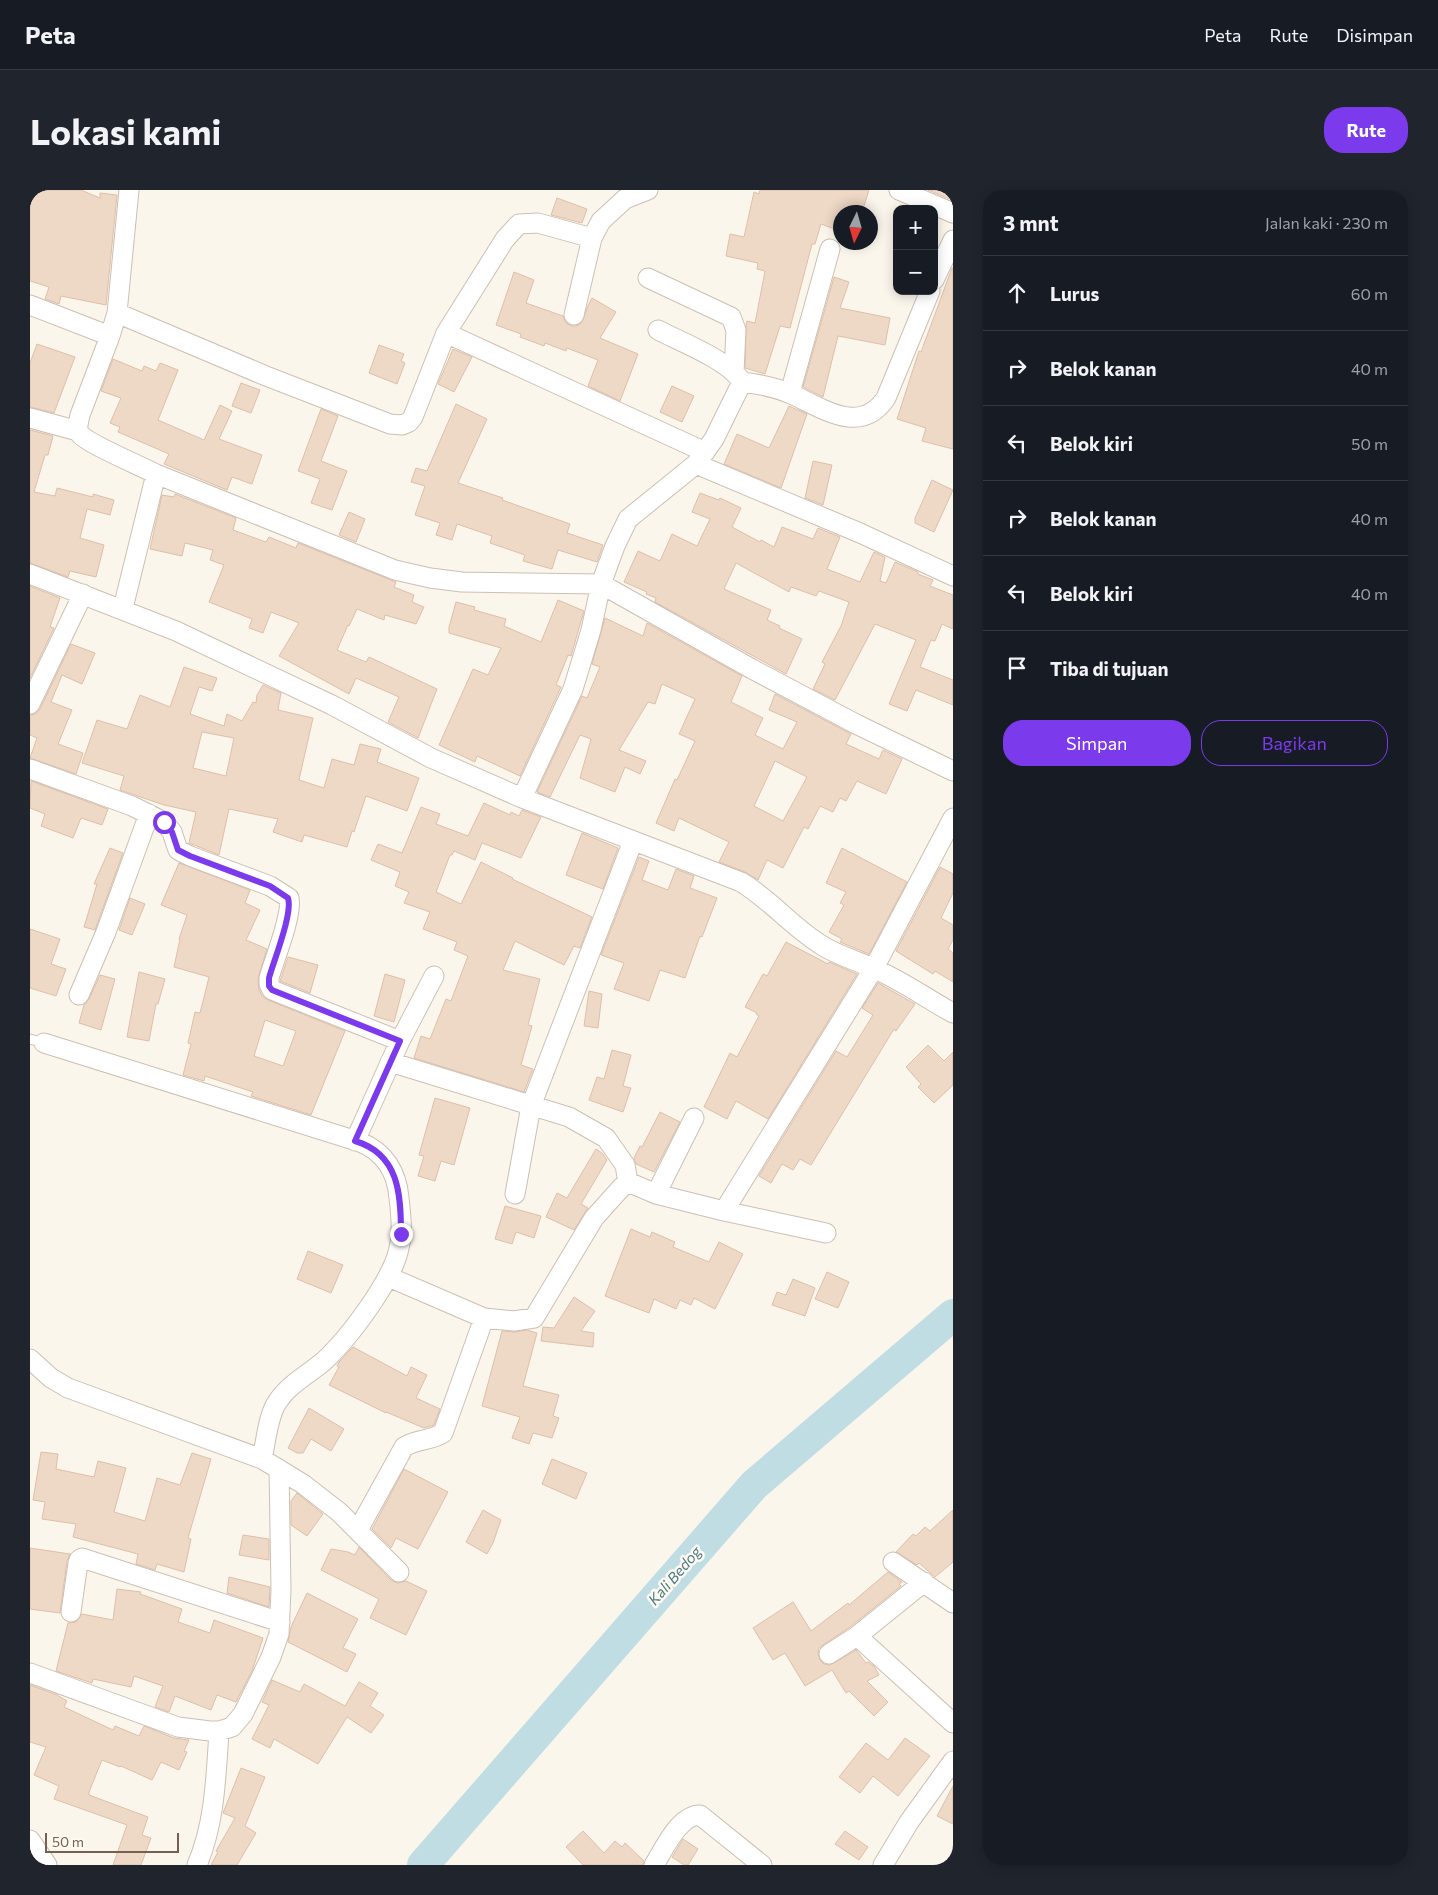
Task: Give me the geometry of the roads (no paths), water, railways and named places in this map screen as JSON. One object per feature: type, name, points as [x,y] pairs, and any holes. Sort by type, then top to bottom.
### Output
[{"type":"street","points":[[78,431],[80,415],[117,313],[129,190]]},
{"type":"street","points":[[574,314],[592,238],[602,221],[625,199],[648,190]]},
{"type":"street","points":[[899,190],[953,213]]},
{"type":"street","points":[[117,313],[266,376],[395,425],[402,425],[409,422],[413,417],[446,333],[505,239],[519,224],[538,223],[592,238]]},
{"type":"street","points":[[942,276],[953,240]]},
{"type":"street","points":[[790,393],[830,249]]},
{"type":"street","points":[[522,798],[573,689],[591,630],[601,584],[615,546],[628,519],[701,458],[718,432],[738,377],[736,330],[731,317],[648,278]]},
{"type":"street","points":[[658,330],[715,360],[738,377],[790,393],[827,412],[850,418],[871,413],[881,406],[928,295]]},
{"type":"street","points":[[30,305],[110,336]]},
{"type":"street","points":[[446,333],[701,458],[953,576]]},
{"type":"street","points":[[30,418],[78,431],[92,442],[156,474],[380,565],[418,576],[462,582],[601,584],[752,669],[856,724],[953,771]]},
{"type":"street","points":[[123,608],[156,474]]},
{"type":"street","points":[[30,574],[123,608],[176,631],[332,705],[431,758],[522,798],[741,882],[760,894],[801,931],[823,946],[874,968],[953,1013]]},
{"type":"street","points":[[30,704],[83,594]]},
{"type":"street","points":[[30,769],[149,814],[164,822],[172,832],[178,850],[270,886],[288,898],[290,904],[287,917],[269,978],[269,986],[272,990],[400,1041]]},
{"type":"street","points":[[79,995],[106,932],[149,814]]},
{"type":"street","points":[[724,1211],[874,968],[953,818]]},
{"type":"street","points":[[515,1194],[531,1106],[633,841]]},
{"type":"street","points":[[355,1141],[400,1041],[434,976]]},
{"type":"street","points":[[37,1041],[370,1146],[383,1157],[394,1176],[401,1215],[400,1248],[388,1277],[346,1337],[325,1360],[290,1388],[276,1402],[271,1415],[262,1459]]},
{"type":"street","points":[[390,1062],[569,1117],[606,1138],[625,1165],[628,1182]]},
{"type":"street","points":[[656,1194],[694,1118]]},
{"type":"street","points":[[628,1182],[656,1194],[826,1233]]},
{"type":"street","points":[[388,1277],[484,1318],[514,1321],[534,1318],[594,1218],[628,1182]]},
{"type":"street","points":[[358,1530],[404,1447],[443,1433],[484,1318]]},
{"type":"street","points":[[30,1359],[51,1378],[68,1388],[262,1459],[303,1484],[339,1512],[399,1572]]},
{"type":"street","points":[[30,1673],[178,1727],[201,1731],[219,1731],[232,1727],[243,1714],[271,1657],[279,1634],[279,1469]]},
{"type":"street","points":[[71,1612],[78,1562],[82,1558],[280,1622]]},
{"type":"street","points":[[893,1562],[953,1603]]},
{"type":"street","points":[[830,1654],[858,1636],[924,1582]]},
{"type":"street","points":[[858,1636],[953,1723]]},
{"type":"street","points":[[197,1865],[211,1818],[219,1731]]},
{"type":"street","points":[[883,1865],[909,1822],[953,1761]]},
{"type":"street","points":[[654,1865],[683,1822],[693,1815],[700,1815],[762,1865]]},
{"type":"street","points":[[30,1840],[47,1865]]},
{"type":"waterway","name":"Kali Bedog","points":[[423,1865],[754,1485],[953,1315]]}]
